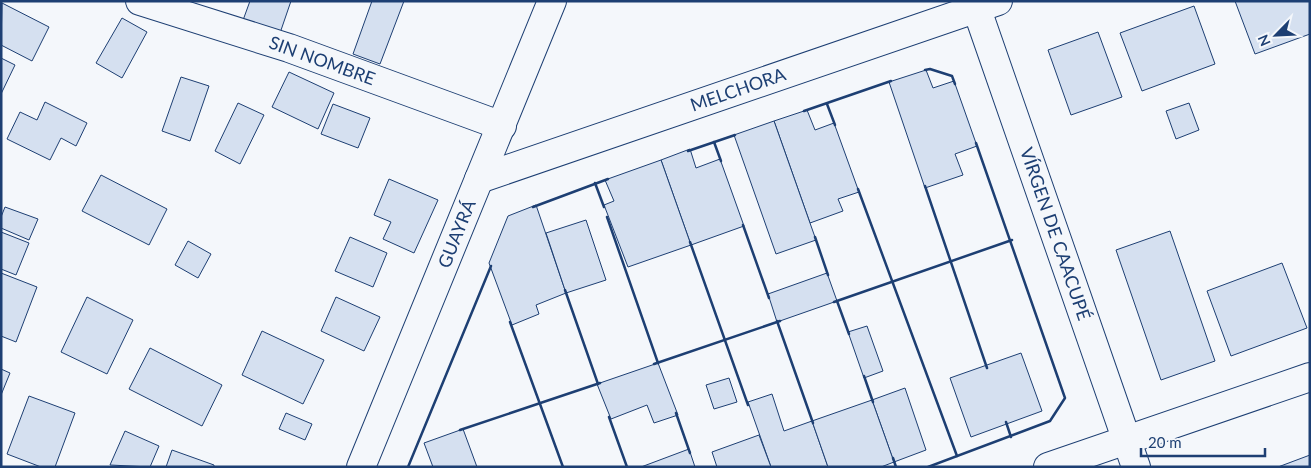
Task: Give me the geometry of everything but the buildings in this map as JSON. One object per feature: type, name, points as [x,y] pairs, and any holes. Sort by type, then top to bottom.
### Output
[{"type":"street","name":"SIN NOMBRE","points":[[140,1],[289,48],[502,126]]},
{"type":"street","name":"GUAYRÁ","points":[[361,467],[552,1]]},
{"type":"street","name":"MELCHORA","points":[[479,179],[983,4]]},
{"type":"street","name":"VÍRGEN DE CAACUPÉ","points":[[983,4],[1136,467]]},
{"type":"street","points":[[1048,467],[1310,377]]},
{"type":"wall","points":[[925,70],[930,69],[952,76],[955,84]]},
{"type":"wall","points":[[804,111],[891,81]]},
{"type":"wall","points":[[827,104],[835,125]]},
{"type":"wall","points":[[688,151],[735,135]]},
{"type":"wall","points":[[714,142],[721,161]]},
{"type":"wall","points":[[928,467],[1050,421],[1065,398],[976,143]]},
{"type":"wall","points":[[533,207],[608,179]]},
{"type":"wall","points":[[595,183],[604,207]]},
{"type":"wall","points":[[925,186],[987,368]]},
{"type":"wall","points":[[858,189],[957,456]]},
{"type":"wall","points":[[607,217],[658,363]]},
{"type":"wall","points":[[743,225],[769,298]]},
{"type":"wall","points":[[815,237],[828,275]]},
{"type":"wall","points":[[834,302],[1012,240]]},
{"type":"wall","points":[[690,242],[748,405]]},
{"type":"wall","points":[[408,467],[491,266]]},
{"type":"wall","points":[[565,290],[598,384]]},
{"type":"wall","points":[[837,301],[849,334]]},
{"type":"wall","points":[[777,321],[813,423]]},
{"type":"wall","points":[[654,364],[780,321]]},
{"type":"wall","points":[[510,322],[563,467]]},
{"type":"wall","points":[[864,376],[873,402]]},
{"type":"wall","points":[[460,430],[600,383]]},
{"type":"wall","points":[[676,413],[690,453]]},
{"type":"wall","points":[[609,417],[627,467]]},
{"type":"wall","points":[[1006,422],[1011,437]]},
{"type":"wall","points":[[893,458],[896,467]]}]
